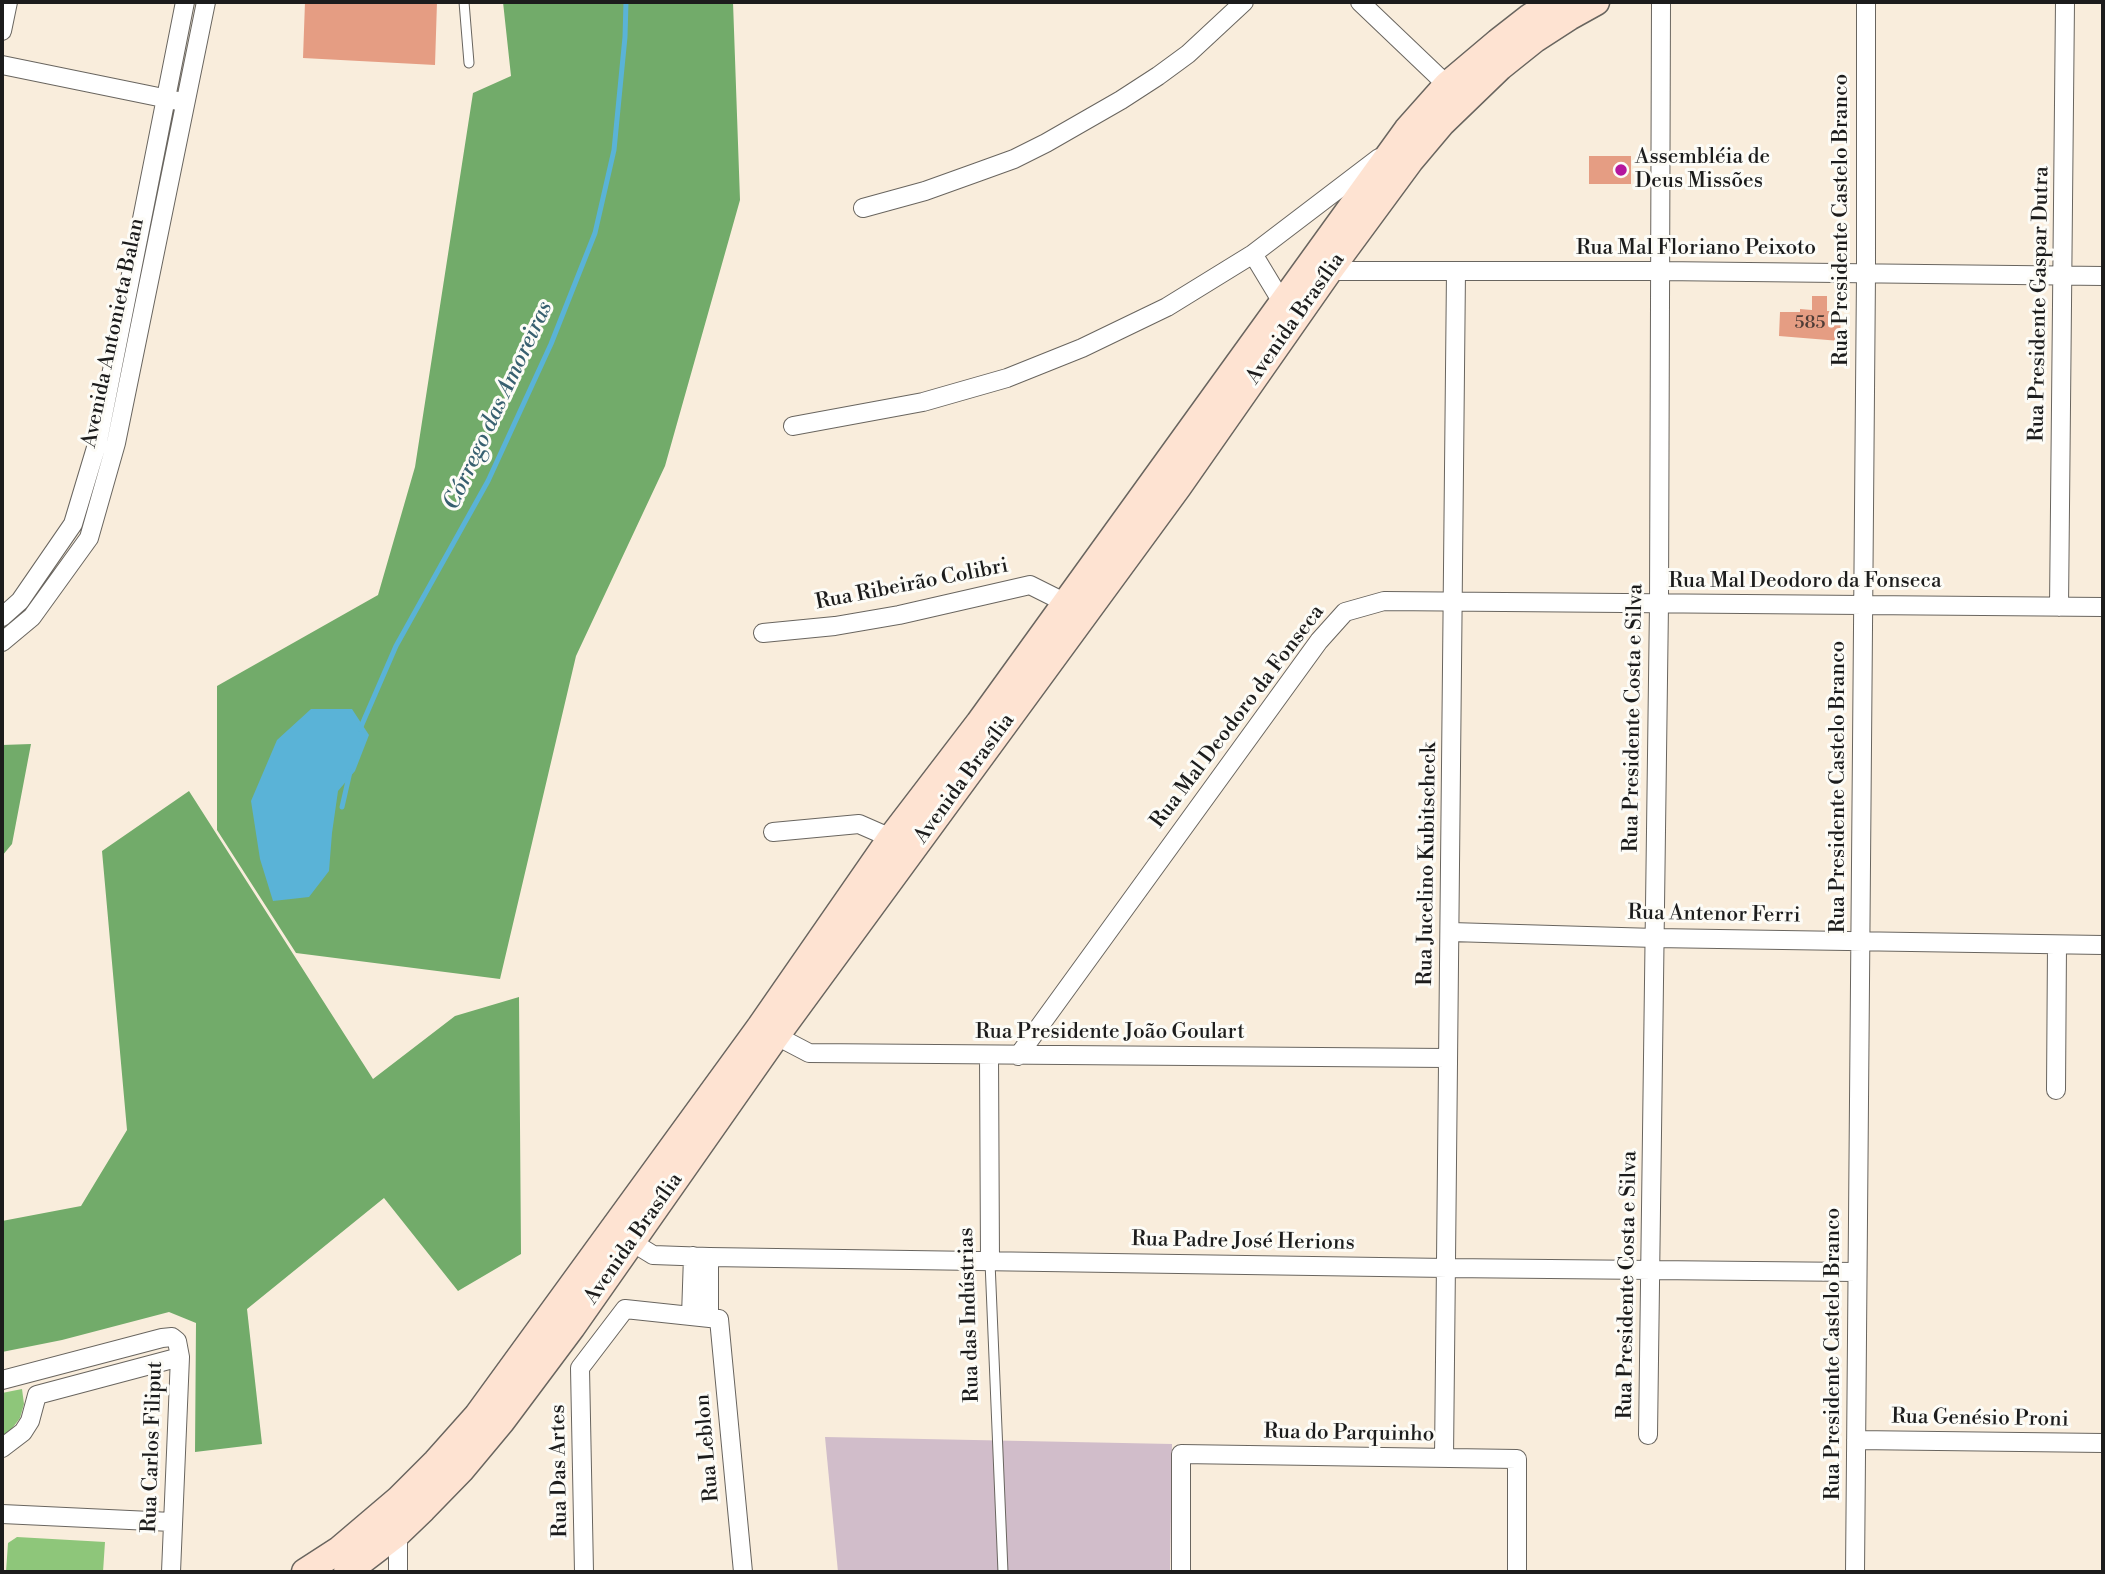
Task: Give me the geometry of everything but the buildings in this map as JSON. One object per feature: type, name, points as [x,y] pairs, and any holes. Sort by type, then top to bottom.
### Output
[{"type":"main road","name":"Avenida Brasília","points":[[769,1031],[891,838],[979,723],[1395,145],[1447,85],[1508,34],[1554,2]]},
{"type":"main road","name":"Avenida Brasília","points":[[305,1572],[339,1550],[399,1499],[436,1462],[477,1416],[622,1236],[769,1031],[1092,606],[1410,161],[1466,99],[1500,67],[1535,40],[1596,2]]},
{"type":"main road","name":"Avenida Brasília","points":[[347,1572],[376,1561],[398,1533],[461,1470],[572,1327],[622,1236]]},
{"type":"street","points":[[2,31],[8,2]]},
{"type":"street","name":"Avenida Antonieta Balan","points":[[2,617],[20,601],[74,524],[98,441],[185,2]]},
{"type":"street","name":"Avenida Antonieta Balan","points":[[2,642],[32,617],[89,538],[116,443],[206,2]]},
{"type":"street","points":[[863,208],[936,188],[1014,159],[1046,143],[1158,76],[1188,54],[1244,2]]},
{"type":"street","points":[[1360,2],[1447,85]]},
{"type":"street","name":"Rua Presidente Costa e Silva","points":[[1648,1435],[1659,604],[1661,2]]},
{"type":"street","name":"Rua Presidente Castelo Branco","points":[[1855,1572],[1866,2]]},
{"type":"street","name":"Rua Presidente Gaspar Dutra","points":[[2059,607],[2065,2]]},
{"type":"street","points":[[2,65],[185,102]]},
{"type":"street","points":[[793,426],[923,402],[1007,378],[1082,348],[1167,307],[1253,254],[1395,145]]},
{"type":"street","points":[[1253,254],[1282,302]]},
{"type":"street","name":"Rua Mal Floriano Peixoto","points":[[1329,271],[1660,271],[2103,276]]},
{"type":"street","name":"Rua Jucelino Kubitscheck","points":[[1444,1458],[1456,271]]},
{"type":"street","name":"Rua Ribeirão Colibri","points":[[763,632],[835,626],[899,615],[1030,585],[1066,603]]},
{"type":"street","name":"Rua Mal Deodoro da Fonseca","points":[[1018,1056],[1319,641],[1345,612],[1384,601],[2103,607]]},
{"type":"street","points":[[773,832],[859,824],[891,838]]},
{"type":"street","name":"Rua Antenor Ferri","points":[[1451,932],[2103,945]]},
{"type":"street","points":[[2056,1090],[2057,945]]},
{"type":"street","name":"Rua Presidente João Goulart","points":[[769,1031],[809,1053],[1447,1058]]},
{"type":"street","name":"Rua das Indústrias","points":[[989,1055],[990,1262]]},
{"type":"street","name":"Rua Padre José Herions","points":[[622,1236],[653,1255],[701,1257],[1857,1272]]},
{"type":"street","name":"Rua Leblon","points":[[701,1257],[706,1317],[743,1572]]},
{"type":"street","name":"Rua Das Artes","points":[[584,1572],[580,1368],[625,1309],[706,1317]]},
{"type":"street","name":"Rua Carlos Filiput","points":[[29,1373],[162,1338],[172,1337],[177,1341],[180,1357],[171,1572]]},
{"type":"street","points":[[37,1395],[180,1357]]},
{"type":"street","points":[[2,1380],[29,1373],[37,1395],[30,1421],[23,1432],[2,1448]]},
{"type":"street","name":"Rua Genésio Proni","points":[[1856,1440],[2103,1443]]},
{"type":"street","name":"Rua do Parquinho","points":[[1181,1572],[1181,1454],[1517,1459],[1517,1572]]},
{"type":"street","points":[[398,1572],[399,1499]]},
{"type":"street","points":[[2,1514],[172,1522]]},
{"type":"street","points":[[376,1518],[376,1561]]},
{"type":"lane","points":[[464,2],[469,63]]},
{"type":"lane","name":"Rua das Indústrias","points":[[990,1262],[1003,1572]]},
{"type":"shaded area","points":[[825,1437],[1172,1444],[1170,1572],[838,1572]]},
{"type":"green space","points":[[503,2],[733,2],[740,200],[665,466],[576,656],[500,979],[296,953],[217,830],[217,686],[378,595],[415,467],[473,93],[511,76]]},
{"type":"green space","points":[[31,744],[12,844],[2,856],[2,745]]},
{"type":"green space","points":[[189,791],[373,1079],[455,1016],[519,997],[521,1254],[458,1291],[384,1198],[247,1309],[262,1444],[195,1452],[196,1323],[169,1312],[62,1340],[2,1352],[2,1221],[81,1206],[127,1130],[102,851]]},
{"type":"green space","points":[[22,1389],[24,1404],[20,1418],[2,1437],[2,1393]]},
{"type":"green space","points":[[17,1537],[105,1542],[103,1572],[6,1572],[8,1543]]},
{"type":"water","points":[[311,709],[352,709],[369,735],[355,771],[338,791],[329,871],[309,897],[273,901],[260,859],[251,801],[277,740]]},
{"type":"waterway","name":"Córrego das Amoreiras","points":[[360,729],[396,646],[488,481],[551,344],[595,233],[614,150],[626,2]]},
{"type":"waterway","name":"Córrego das Amoreiras","points":[[342,807],[350,772]]},
{"type":"place","name":"Assembléia de Deus Missões","points":[[1621,170]]}]
